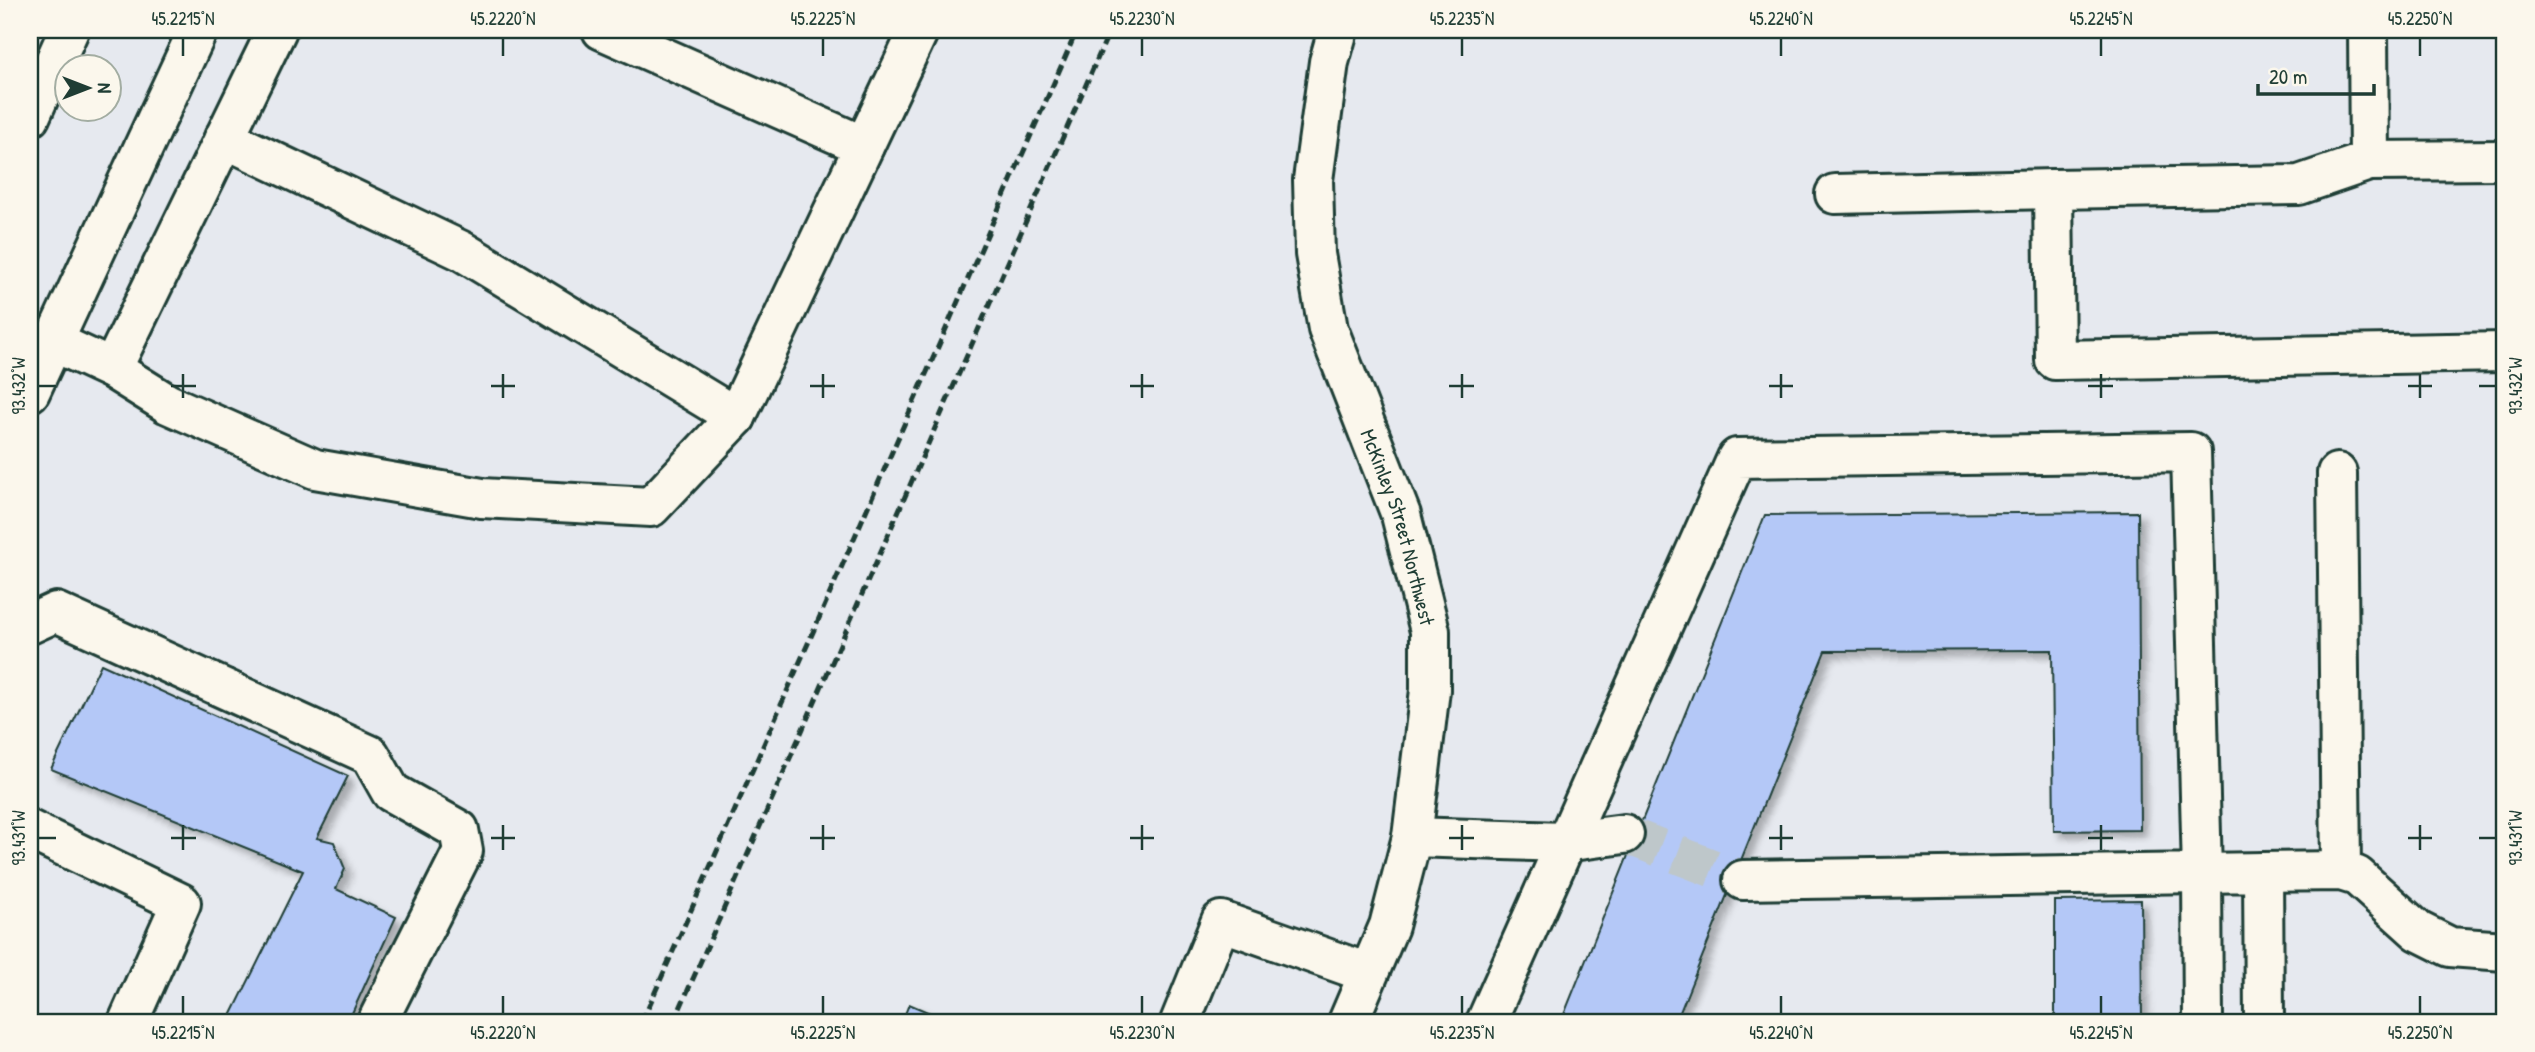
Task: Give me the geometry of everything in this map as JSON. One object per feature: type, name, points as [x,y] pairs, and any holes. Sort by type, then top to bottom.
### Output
[{"type":"main road","points":[[30,117],[69,30]]},
{"type":"main road","points":[[30,391],[198,30]]},
{"type":"main road","points":[[112,369],[276,30]]},
{"type":"main road","points":[[602,30],[864,146]]},
{"type":"main road","points":[[54,342],[112,369],[167,404],[315,469],[482,498],[651,507],[736,417],[919,30]]},
{"type":"main road","name":"McKinley Street Northwest","points":[[1338,30],[1329,62],[1313,180],[1315,254],[1328,330],[1401,515],[1430,631],[1430,690],[1412,837],[1389,926],[1348,1022]]},
{"type":"main road","points":[[2368,30],[2369,161]]},
{"type":"main road","points":[[224,138],[462,251],[736,417]]},
{"type":"main road","points":[[1835,194],[2299,185],[2369,161],[2505,160]]},
{"type":"main road","points":[[2053,189],[2055,360],[2505,352]]},
{"type":"main road","points":[[1486,1022],[1737,458],[2191,452],[2202,873],[2203,1022]]},
{"type":"main road","points":[[2337,473],[2342,871]]},
{"type":"main road","points":[[30,624],[56,612],[370,755],[391,792],[459,830],[463,851],[377,1022]]},
{"type":"main road","points":[[30,830],[181,902],[128,1022]]},
{"type":"main road","points":[[1412,837],[1564,842],[1625,834]]},
{"type":"main road","points":[[1743,880],[2342,871],[2357,876],[2417,930],[2450,947],[2505,951]]},
{"type":"main road","points":[[2263,872],[2264,1022]]},
{"type":"main road","points":[[1181,1022],[1221,921],[1368,973]]},
{"type":"building","points":[[2138,512],[2140,830],[2054,831],[2052,650],[1825,651],[1676,1022],[1561,1022],[1765,515]]},
{"type":"building","points":[[101,664],[348,776],[317,838],[334,842],[345,869],[336,889],[396,917],[348,1022],[228,1022],[303,871],[51,769]]},
{"type":"building","points":[[2141,900],[2142,1022],[2055,1022],[2055,901]]},
{"type":"building","points":[[909,1004],[951,1022],[902,1022]]},
{"type":"tunnel","points":[[1624,834],[1743,880]]},
{"type":"railway","points":[[642,1022],[1077,30]]},
{"type":"railway","points":[[674,1022],[1110,30]]}]
